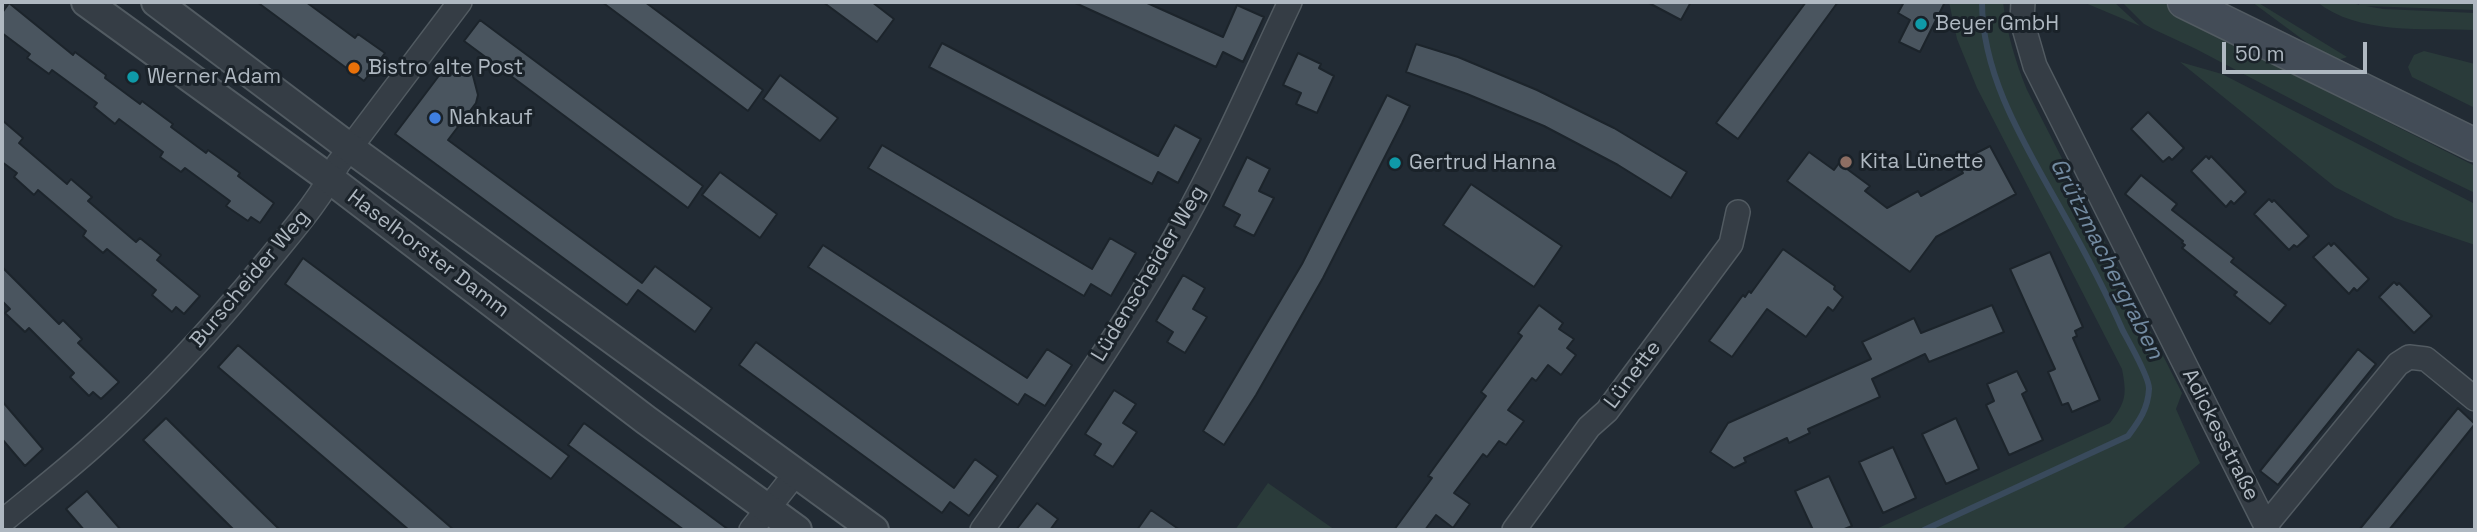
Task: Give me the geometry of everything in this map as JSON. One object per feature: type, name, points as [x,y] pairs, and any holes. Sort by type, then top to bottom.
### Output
[{"type":"main road","points":[[2184,2],[2475,145]]},
{"type":"main road","points":[[2225,2],[2370,93]]},
{"type":"street","name":"Haselhorster Damm","points":[[86,2],[330,179],[646,420],[760,519],[797,530]]},
{"type":"street","name":"Haselhorster Damm","points":[[156,2],[350,148],[874,530]]},
{"type":"street","name":"Burscheider Weg","points":[[2,522],[92,448],[169,373],[241,294],[306,213],[338,164],[460,2]]},
{"type":"street","name":"Lüdenscheider Weg","points":[[982,530],[1049,436],[1181,226],[1248,96],[1290,2]]},
{"type":"street","name":"Adickesstraße","points":[[2023,2],[2022,21],[2035,66],[2267,528],[2398,364],[2409,357],[2426,359],[2475,399]]},
{"type":"street","name":"Lünette","points":[[1514,530],[1589,427],[1607,411],[1731,244],[1738,212]]},
{"type":"street","points":[[760,519],[796,473]]},
{"type":"shaded area","points":[[1949,2],[2003,2],[2012,47],[2027,90],[2182,393],[2176,409],[2200,463],[2121,530],[1874,530],[2110,423],[2124,398],[2122,369],[1977,88],[1957,39]]},
{"type":"shaded area","points":[[2083,2],[2114,2],[2140,26]]},
{"type":"shaded area","points":[[2122,2],[2162,2],[2301,78],[2312,75],[2327,85],[2330,93],[2475,166],[2475,193],[2153,29],[2144,24]]},
{"type":"shaded area","points":[[2252,2],[2257,2],[2347,57],[2335,61]]},
{"type":"shaded area","points":[[2317,2],[2350,2],[2359,5],[2360,2],[2475,2],[2475,10],[2366,6],[2475,13],[2475,30],[2372,25],[2334,13]]},
{"type":"shaded area","points":[[2424,51],[2475,64],[2475,108],[2412,77],[2408,67],[2414,55]]},
{"type":"shaded area","points":[[2180,62],[2222,74],[2475,204],[2475,245],[2395,218],[2335,187]]},
{"type":"shaded area","points":[[1268,483],[1335,530],[1235,530]]},
{"type":"building","points":[[257,2],[306,2],[355,38],[358,34],[385,53],[364,81]]},
{"type":"building","points":[[602,2],[645,2],[763,90],[748,111]]},
{"type":"building","points":[[823,2],[872,2],[894,19],[877,42]]},
{"type":"building","points":[[1073,2],[1145,2],[1223,37],[1237,5],[1264,17],[1243,62],[1223,52],[1216,67]]},
{"type":"building","points":[[1647,2],[1691,2],[1681,20]]},
{"type":"building","points":[[1806,2],[1838,2],[1738,139],[1716,123]]},
{"type":"building","name":"Beyer GmbH","points":[[1904,2],[1945,2],[1920,52],[1899,42],[1910,20],[1898,13]]},
{"type":"building","points":[[9,3],[73,55],[75,52],[140,104],[142,101],[173,124],[171,127],[206,153],[208,150],[240,173],[238,176],[274,203],[260,223],[251,217],[248,221],[226,206],[230,201],[185,168],[181,172],[160,157],[163,152],[119,119],[115,124],[94,107],[97,103],[52,70],[49,74],[27,58],[30,54],[2,33],[2,13]]},
{"type":"building","points":[[480,20],[703,186],[688,208],[464,41]]},
{"type":"building","points":[[942,43],[1158,156],[1175,125],[1201,139],[1178,183],[1158,172],[1152,184],[929,67]]},
{"type":"building","points":[[1416,44],[1458,57],[1537,90],[1614,128],[1687,172],[1671,198],[1618,165],[1544,126],[1406,72]]},
{"type":"building","points":[[1298,53],[1321,64],[1319,68],[1334,76],[1317,113],[1296,104],[1301,93],[1283,85]]},
{"type":"building","points":[[471,68],[478,95],[476,103],[448,140],[642,283],[655,266],[712,308],[695,332],[638,290],[627,305],[395,134],[441,73],[448,69]]},
{"type":"building","points":[[780,75],[838,118],[820,141],[763,99]]},
{"type":"building","points":[[1387,95],[1410,106],[1323,278],[1224,445],[1203,431],[1302,264]]},
{"type":"building","points":[[2148,112],[2184,148],[2172,160],[2169,157],[2163,162],[2131,129]]},
{"type":"building","points":[[2,120],[23,138],[19,143],[67,184],[71,179],[92,197],[88,201],[136,242],[140,238],[161,255],[157,260],[200,296],[184,314],[176,307],[172,312],[152,295],[156,290],[107,249],[103,253],[83,236],[86,231],[38,190],[34,195],[14,177],[17,173],[2,162]]},
{"type":"building","points":[[882,145],[1092,269],[1110,238],[1136,253],[1111,296],[1091,284],[1084,296],[868,168]]},
{"type":"building","points":[[1990,146],[2016,194],[1936,237],[1910,272],[1787,181],[1809,152],[1834,170],[1839,163],[1870,186],[1865,191],[1887,208],[1918,191],[1921,196],[1963,173],[1957,163]]},
{"type":"building","points":[[2206,156],[2209,159],[2211,156],[2246,192],[2234,204],[2231,201],[2226,207],[2191,171]]},
{"type":"building","points":[[1247,157],[1270,169],[1259,191],[1274,198],[1254,236],[1234,226],[1240,215],[1223,206]]},
{"type":"building","points":[[720,172],[777,214],[760,238],[702,195]]},
{"type":"building","points":[[2141,175],[2177,204],[2172,210],[2234,258],[2231,262],[2286,305],[2270,324],[2234,295],[2237,292],[2182,248],[2185,245],[2183,241],[2125,194]]},
{"type":"building","points":[[1471,184],[1562,246],[1534,287],[1443,225]]},
{"type":"building","points":[[2269,199],[2272,202],[2274,200],[2309,236],[2297,247],[2294,245],[2289,250],[2254,214]]},
{"type":"building","points":[[2329,243],[2331,246],[2334,243],[2369,279],[2357,291],[2354,288],[2349,294],[2313,257]]},
{"type":"building","points":[[823,245],[1027,378],[1047,349],[1072,365],[1045,406],[1025,394],[1018,405],[808,267]]},
{"type":"building","points":[[1783,249],[1835,286],[1834,289],[1843,297],[1833,311],[1828,307],[1806,337],[1767,309],[1732,357],[1709,341],[1743,295],[1745,297],[1749,291],[1751,293]]},
{"type":"building","points":[[2050,252],[2083,327],[2075,331],[2077,336],[2073,338],[2100,400],[2072,412],[2068,403],[2062,405],[2048,372],[2055,369],[2010,269]]},
{"type":"building","points":[[303,258],[569,456],[551,479],[285,284]]},
{"type":"building","points":[[2,267],[59,324],[63,320],[82,339],[78,343],[119,382],[101,399],[93,392],[89,396],[70,377],[74,373],[29,328],[25,332],[5,313],[10,309],[2,301]]},
{"type":"building","points":[[1183,275],[1205,288],[1193,309],[1207,317],[1185,353],[1167,342],[1173,332],[1156,321]]},
{"type":"building","points":[[2394,282],[2397,285],[2399,283],[2432,316],[2414,333],[2379,297]]},
{"type":"building","points":[[1539,305],[1563,323],[1559,329],[1574,339],[1567,348],[1576,355],[1561,375],[1548,365],[1536,381],[1532,378],[1508,410],[1524,421],[1506,445],[1499,441],[1487,457],[1483,454],[1454,493],[1470,504],[1453,528],[1436,515],[1425,530],[1394,530],[1432,478],[1428,476],[1486,396],[1481,392],[1522,336],[1518,333]]},
{"type":"building","points":[[1992,305],[2004,332],[1929,362],[1925,354],[1872,379],[1880,397],[1808,429],[1810,433],[1789,443],[1787,438],[1744,458],[1746,462],[1734,468],[1710,452],[1728,423],[1871,359],[1862,342],[1914,318],[1921,333]]},
{"type":"building","points":[[756,342],[954,488],[975,459],[998,476],[969,516],[950,502],[942,513],[739,365]]},
{"type":"building","points":[[238,345],[454,530],[409,530],[218,367]]},
{"type":"building","points":[[2358,349],[2376,364],[2278,485],[2260,471]]},
{"type":"building","points":[[2017,371],[2027,391],[2022,394],[2043,440],[2009,455],[1986,405],[1994,401],[1987,384]]},
{"type":"building","points":[[1114,390],[1136,404],[1123,423],[1137,432],[1113,467],[1094,455],[1101,444],[1085,434]]},
{"type":"building","points":[[2,401],[43,449],[25,466],[2,439]]},
{"type":"building","points":[[2458,408],[2475,424],[2438,470],[2389,530],[2359,530]]},
{"type":"building","points":[[166,418],[280,530],[234,530],[143,440]]},
{"type":"building","points":[[1956,418],[1979,469],[1946,484],[1922,434]]},
{"type":"building","points":[[584,423],[729,530],[684,530],[568,445]]},
{"type":"building","points":[[1893,447],[1916,498],[1883,513],[1859,462]]},
{"type":"building","points":[[1829,476],[1852,526],[1842,530],[1813,530],[1795,491]]},
{"type":"building","points":[[87,491],[121,530],[84,530],[66,509]]},
{"type":"building","points":[[1037,503],[1058,519],[1050,530],[1016,530]]},
{"type":"building","points":[[1151,510],[1180,530],[1137,530]]},
{"type":"waterway","name":"Grützmachergraben","points":[[1924,530],[2128,436],[2147,403],[2149,389],[2139,360],[2087,257],[2009,112],[1990,58],[1982,2]]},
{"type":"place","name":"Beyer GmbH","points":[[1921,24]]},
{"type":"place","name":"Bistro alte Post","points":[[354,68]]},
{"type":"place","name":"Werner Adam","points":[[133,77]]},
{"type":"place","name":"Nahkauf","points":[[435,118]]},
{"type":"place","name":"Kita Lünette","points":[[1846,162]]},
{"type":"place","name":"Gertrud Hanna","points":[[1395,163]]}]
